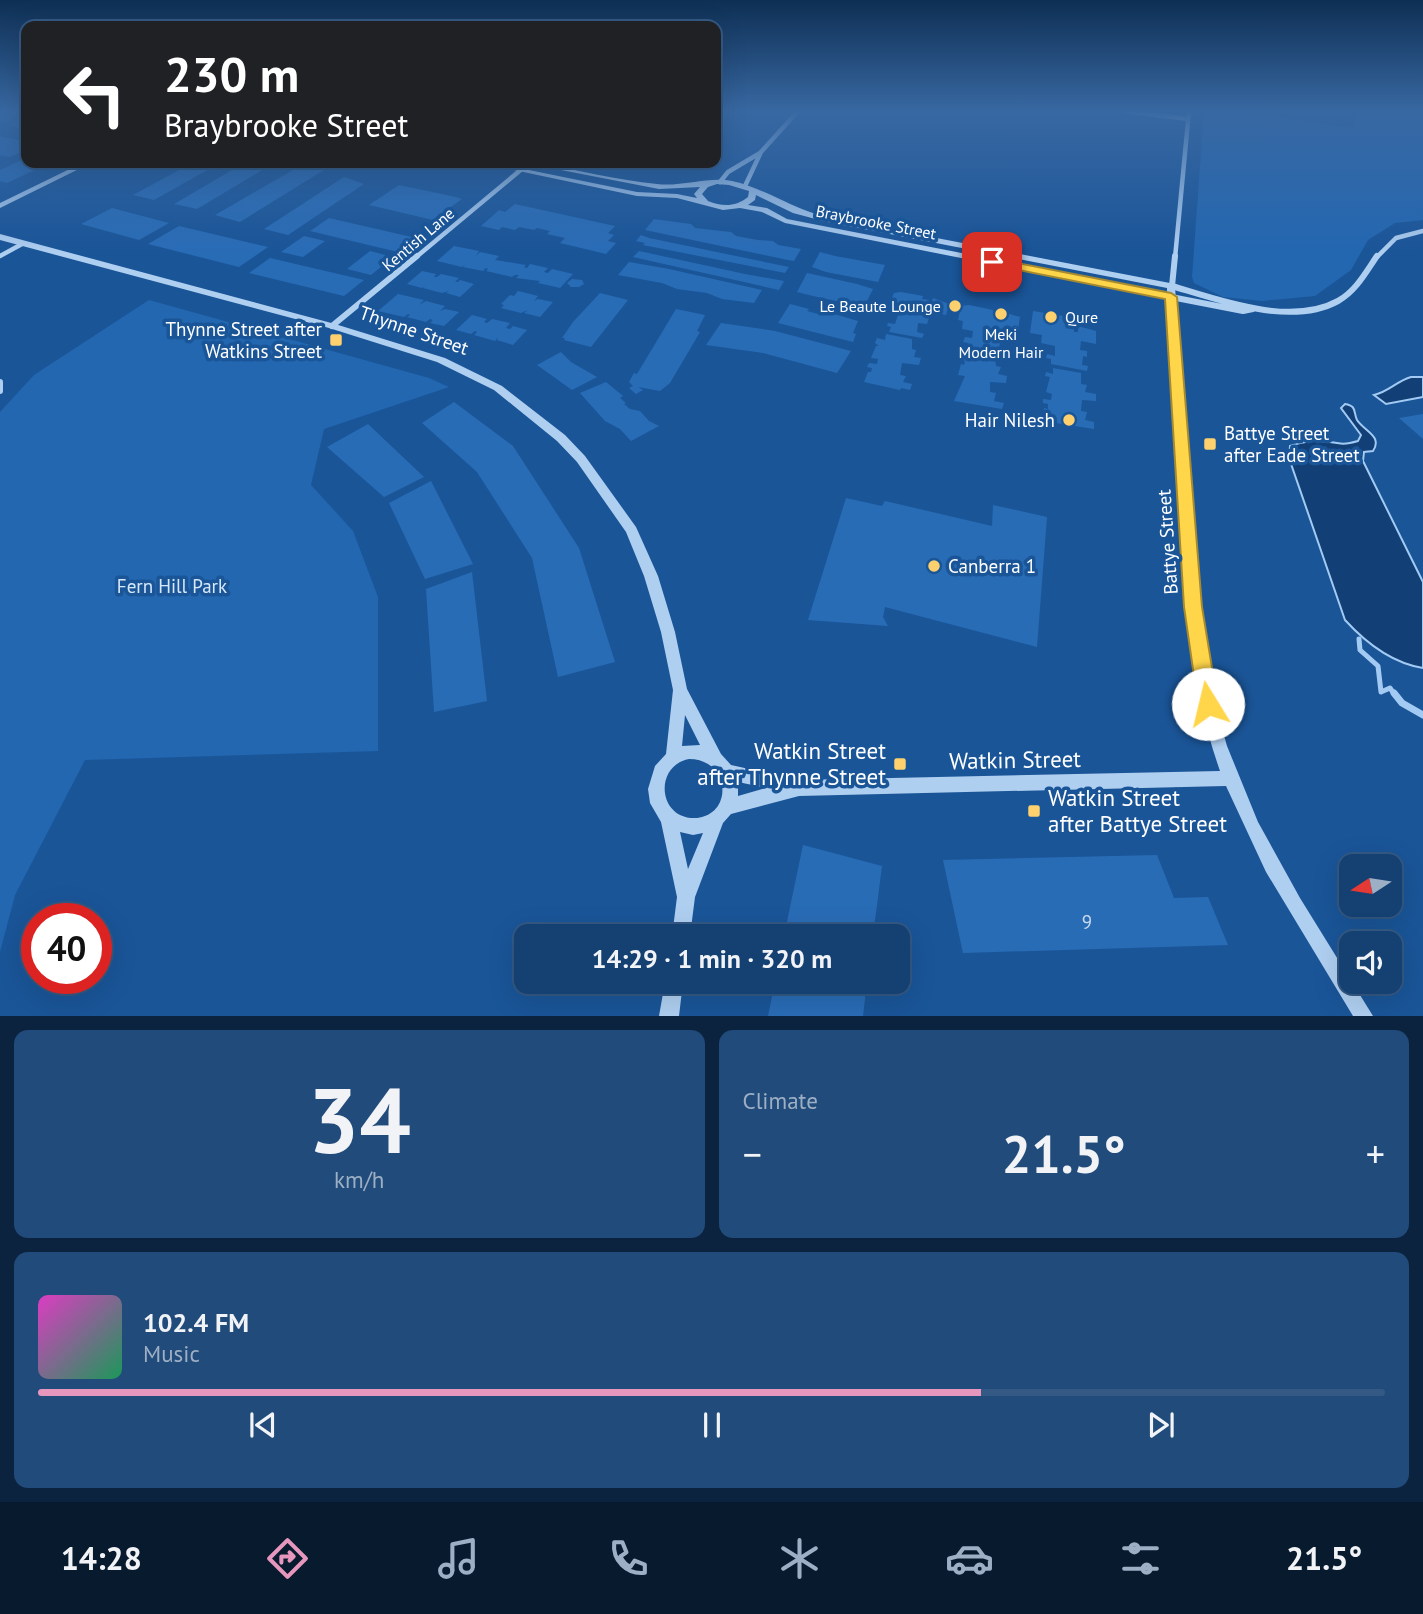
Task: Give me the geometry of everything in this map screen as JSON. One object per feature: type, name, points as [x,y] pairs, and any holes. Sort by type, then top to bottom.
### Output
[{"type":"street","points":[[543,168],[659,187],[720,182],[728,172],[750,158]]},
{"type":"street","points":[[537,168],[637,194],[677,195],[722,208],[741,206],[752,198],[748,189],[759,158]]},
{"type":"street","name":"Battye Street","points":[[1184,158],[1172,292],[1193,607],[1208,704],[1253,828],[1290,901],[1364,1016]]},
{"type":"street","points":[[0,206],[78,168]]},
{"type":"street","name":"Kentish Lane","points":[[332,326],[521,168]]},
{"type":"street","name":"Braybrooke Street","points":[[720,182],[748,189],[825,224]]},
{"type":"street","points":[[701,201],[699,191],[710,184]]},
{"type":"street","name":"Braybrooke Street","points":[[741,206],[764,210],[785,221],[825,224],[1172,292]]},
{"type":"street","points":[[1172,292],[1253,309],[1287,311],[1334,301],[1357,285],[1383,246],[1395,238],[1423,231]]},
{"type":"street","name":"Thynne Street","points":[[0,237],[332,326],[441,360],[498,388],[561,438],[582,459],[632,530],[651,576],[668,632],[680,690],[721,765]]},
{"type":"street","points":[[0,256],[22,244]]},
{"type":"street","points":[[1172,292],[1243,311],[1253,309]]},
{"type":"street","points":[[0,382],[0,391]]},
{"type":"street","name":"Thynne Street","points":[[673,758],[680,690]]},
{"type":"street","points":[[683,924],[686,897],[731,789],[721,765],[694,752],[673,758],[664,766],[655,785],[657,803],[669,818],[686,897]]},
{"type":"street","name":"Watkin Street","points":[[721,765],[799,788]]},
{"type":"street","name":"Watkin Street","points":[[721,812],[799,788],[1233,778]]},
{"type":"street","points":[[669,818],[693,827],[705,824],[721,812]]},
{"type":"street","points":[[669,1016],[672,994]]},
{"type":"green space","points":[[1201,158],[1423,158],[1423,220],[1395,223],[1368,240],[1351,270],[1315,296],[1262,301],[1223,297],[1194,283],[1192,277]]},
{"type":"green space","name":"Fern Hill Park","points":[[149,300],[429,378],[449,387],[324,429],[311,485],[353,531],[378,597],[378,751],[85,760],[15,895],[0,952],[0,412],[34,375]]},
{"type":"shaded area","points":[[1411,377],[1423,377],[1423,397],[1386,404],[1374,395],[1401,381]]},
{"type":"shaded area","points":[[1345,404],[1353,408],[1357,420],[1376,441],[1373,451],[1364,452],[1363,461],[1423,582],[1423,668],[1401,662],[1380,651],[1345,620],[1289,458],[1290,446],[1301,443],[1315,441],[1346,444],[1358,441],[1361,435],[1341,408]]},
{"type":"building","points":[[21,160],[21,168],[39,168],[7,183],[0,181],[0,170]]},
{"type":"building","points":[[183,168],[211,168],[154,200],[133,195]]},
{"type":"building","points":[[235,168],[266,168],[197,209],[174,204]]},
{"type":"building","points":[[296,168],[327,168],[240,222],[215,215]]},
{"type":"building","points":[[344,177],[364,184],[288,235],[264,229]]},
{"type":"building","points":[[399,185],[462,199],[433,220],[369,205]]},
{"type":"building","points":[[515,204],[615,226],[608,233],[614,235],[608,241],[616,243],[606,254],[560,243],[565,238],[547,234],[550,231],[537,228],[534,230],[519,227],[515,230],[502,227],[499,230],[481,226],[499,210],[505,212]]},
{"type":"building","points":[[112,208],[169,223],[139,240],[81,224]]},
{"type":"building","points":[[329,218],[416,238],[398,252],[310,231]]},
{"type":"building","points":[[654,219],[731,232],[736,236],[773,241],[778,245],[801,249],[794,261],[645,230]]},
{"type":"building","points":[[179,226],[268,247],[239,267],[148,244]]},
{"type":"building","points":[[641,235],[789,267],[785,273],[643,245],[645,243],[636,241]]},
{"type":"building","points":[[304,236],[325,241],[303,257],[281,252]]},
{"type":"building","points":[[454,246],[479,251],[476,256],[480,252],[499,256],[495,260],[526,265],[524,267],[527,268],[530,264],[548,268],[544,272],[548,273],[552,269],[573,274],[560,288],[538,283],[540,281],[516,278],[519,275],[512,277],[486,271],[486,268],[483,271],[463,267],[465,264],[462,267],[437,261]]},
{"type":"building","points":[[370,251],[393,257],[371,275],[347,269]]},
{"type":"building","points":[[639,251],[784,281],[779,290],[633,257]]},
{"type":"building","points":[[820,252],[885,265],[878,282],[826,272],[812,267]]},
{"type":"building","points":[[270,258],[364,280],[344,296],[249,273]]},
{"type":"building","points":[[629,262],[762,290],[754,303],[722,299],[707,293],[618,275]]},
{"type":"building","points":[[422,271],[436,274],[434,277],[441,274],[459,278],[455,282],[460,280],[474,284],[460,297],[446,293],[449,291],[442,293],[423,288],[426,286],[422,288],[407,284]]},
{"type":"building","points":[[807,273],[873,289],[864,307],[797,292]]},
{"type":"building","points":[[572,279],[582,280],[584,284],[571,287],[567,283]]},
{"type":"building","points":[[518,291],[538,296],[534,301],[538,299],[553,302],[540,317],[524,313],[528,310],[521,313],[501,308],[504,305],[501,304],[510,295],[514,296]]},
{"type":"building","points":[[600,293],[628,300],[591,347],[564,340],[565,338],[562,338],[573,322]]},
{"type":"building","points":[[894,293],[923,296],[922,299],[929,300],[928,304],[931,304],[933,298],[949,304],[946,315],[931,312],[927,324],[918,323],[917,332],[924,334],[922,338],[889,332],[891,327],[887,326],[888,323],[895,324],[898,315],[891,314],[893,310],[889,305]]},
{"type":"building","points":[[398,294],[424,300],[419,305],[426,301],[445,306],[440,311],[445,309],[459,312],[444,326],[430,323],[433,320],[430,319],[426,322],[407,317],[410,315],[408,314],[404,317],[378,311]]},
{"type":"building","points":[[790,304],[822,315],[824,311],[858,321],[853,342],[778,323]]},
{"type":"building","points":[[961,306],[993,310],[999,313],[998,317],[1001,318],[1003,312],[1020,317],[1018,329],[1003,327],[1001,336],[1007,337],[1007,341],[998,339],[997,343],[1000,343],[999,348],[1004,349],[1003,355],[968,347],[968,343],[963,342],[965,337],[972,338],[973,331],[962,329],[963,321],[958,320]]},
{"type":"building","points":[[676,309],[705,315],[697,331],[700,332],[670,383],[660,391],[638,387],[643,390],[636,394],[629,388],[633,386],[629,382],[634,373],[637,374]]},
{"type":"building","points":[[1033,311],[1069,317],[1069,327],[1074,328],[1074,332],[1078,332],[1078,326],[1096,331],[1096,344],[1081,341],[1080,350],[1087,351],[1082,365],[1088,366],[1087,371],[1051,364],[1051,359],[1046,358],[1047,354],[1055,356],[1055,346],[1041,343],[1042,335],[1030,333]]},
{"type":"building","points":[[472,315],[487,319],[484,322],[487,323],[492,319],[510,323],[506,328],[513,326],[527,330],[513,345],[497,340],[498,337],[495,341],[474,335],[477,332],[475,331],[471,334],[456,330]]},
{"type":"building","points":[[721,323],[775,331],[851,351],[837,373],[763,353],[706,345]]},
{"type":"building","points":[[886,334],[912,339],[912,349],[916,350],[914,357],[921,358],[919,365],[902,363],[900,375],[906,376],[903,382],[912,384],[910,390],[864,382],[868,372],[871,372],[872,368],[867,367],[869,363],[877,364],[878,359],[871,358],[876,346],[879,346],[875,343],[877,338],[885,340]]},
{"type":"building","points":[[969,351],[995,356],[996,366],[1001,367],[998,374],[1007,376],[1006,383],[990,382],[990,392],[996,393],[994,401],[1004,403],[1002,409],[954,401],[965,376],[958,375],[961,364],[964,365],[965,361],[960,360],[961,356],[968,357]]},
{"type":"building","points":[[561,352],[571,362],[597,377],[572,390],[537,365]]},
{"type":"building","points":[[1053,368],[1081,373],[1081,384],[1087,385],[1085,392],[1096,394],[1096,401],[1082,400],[1081,411],[1087,412],[1085,420],[1094,422],[1094,429],[1043,421],[1044,408],[1048,409],[1048,404],[1043,403],[1043,399],[1051,400],[1052,394],[1046,392],[1050,377],[1045,376],[1046,372],[1053,374]]},
{"type":"building","points":[[606,382],[623,396],[620,398],[630,409],[640,411],[649,421],[659,426],[631,441],[620,429],[605,421],[580,393]]},
{"type":"building","points":[[454,402],[513,446],[579,548],[615,662],[558,677],[532,558],[477,472],[422,423]]},
{"type":"building","points":[[1423,414],[1423,439],[1399,418]]},
{"type":"building","points":[[368,424],[424,477],[384,497],[327,447]]},
{"type":"building","points":[[431,481],[473,564],[425,579],[389,503]]},
{"type":"building","name":"Canberra 1","points":[[846,498],[882,506],[885,501],[992,526],[993,505],[1047,517],[1037,647],[885,607],[883,617],[888,626],[808,620]]},
{"type":"building","points":[[472,572],[487,701],[434,712],[426,589]]},
{"type":"building","points":[[803,845],[882,866],[875,924],[787,924]]},
{"type":"building","points":[[1157,855],[1174,898],[1208,897],[1228,945],[963,953],[943,860]]},
{"type":"building","points":[[773,994],[866,994],[863,1016],[768,1016]]},
{"type":"waterway","points":[[1359,639],[1360,650],[1378,666],[1381,692],[1390,688],[1395,695]]},
{"type":"waterway","points":[[1394,693],[1402,703],[1423,715]]},
{"type":"place","name":"Le Beaute Lounge","points":[[955,306]]},
{"type":"place","name":"Meki Modern Hair","points":[[1001,314]]},
{"type":"place","name":"Qure","points":[[1051,317]]},
{"type":"place","name":"Thynne Street after Watkins Street","points":[[336,340]]},
{"type":"place","name":"Hair Nilesh","points":[[1069,420]]},
{"type":"place","name":"Battye Street after Eade Street","points":[[1210,444]]},
{"type":"place","name":"Canberra 1","points":[[934,566]]},
{"type":"place","name":"Watkin Street after Thynne Street","points":[[900,764]]},
{"type":"place","name":"Watkin Street after Battye Street","points":[[1034,811]]},
{"type":"route","points":[[992,262],[1171,297],[1193,607],[1208,704]]}]
